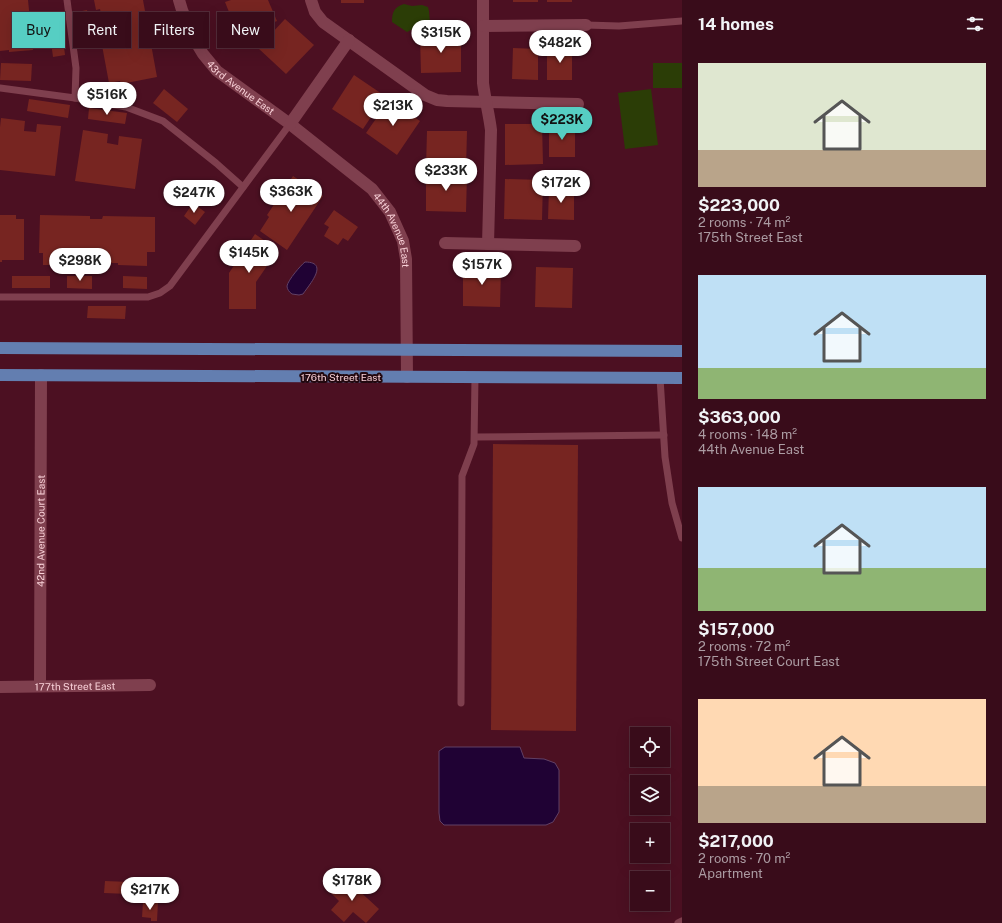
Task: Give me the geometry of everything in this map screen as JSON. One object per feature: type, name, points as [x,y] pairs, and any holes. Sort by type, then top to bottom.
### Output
[{"type":"main road","points":[[0,348],[682,351]]},
{"type":"main road","name":"176th Street East","points":[[0,375],[682,378]]},
{"type":"street","name":"43rd Avenue East","points":[[179,0],[194,40],[217,71],[290,124]]},
{"type":"street","points":[[311,0],[315,12],[324,22],[425,95],[437,100],[578,104]]},
{"type":"street","points":[[484,0],[483,84],[491,130],[488,244]]},
{"type":"street","points":[[483,26],[586,25]]},
{"type":"street","points":[[290,124],[349,40]]},
{"type":"street","name":"44th Avenue East","points":[[290,124],[372,189],[390,212],[403,241],[406,259],[407,377]]},
{"type":"street","points":[[445,243],[575,246]]},
{"type":"street","name":"42nd Avenue Court East","points":[[40,686],[41,375]]},
{"type":"street","name":"177th Street East","points":[[0,687],[150,685]]},
{"type":"lane","points":[[67,0],[76,68],[75,98]]},
{"type":"lane","points":[[586,25],[619,26],[682,21]]},
{"type":"lane","points":[[0,88],[75,98],[126,107],[163,121],[216,163],[243,187]]},
{"type":"lane","points":[[0,297],[148,297],[160,293],[170,286],[290,124]]},
{"type":"lane","points":[[461,703],[462,476],[474,444],[475,377]]},
{"type":"lane","points":[[660,378],[665,457],[672,503],[682,538]]},
{"type":"lane","points":[[475,436],[664,435]]},
{"type":"lane","points":[[678,923],[682,921]]},
{"type":"green space","points":[[404,4],[412,6],[422,5],[428,7],[430,23],[421,25],[407,32],[392,22],[394,10]]},
{"type":"green space","points":[[653,63],[682,63],[682,88],[653,88]]},
{"type":"green space","points":[[651,89],[658,145],[625,149],[618,93]]},
{"type":"shaded area","points":[[305,262],[312,263],[316,266],[316,275],[303,294],[292,294],[287,288],[288,283]]},
{"type":"shaded area","points":[[445,747],[520,747],[524,758],[544,759],[555,763],[559,770],[559,812],[553,822],[546,825],[444,825],[440,821],[439,813],[439,751]]},
{"type":"building","points":[[0,0],[28,0],[29,12],[12,12],[12,48],[33,48],[33,50],[9,52],[9,50],[0,51]]},
{"type":"building","points":[[94,0],[143,0],[145,12],[139,12],[139,48],[152,48],[157,77],[121,84],[120,81],[109,83],[102,48],[131,48],[131,12],[101,12],[100,9],[96,10]]},
{"type":"building","points":[[231,0],[268,0],[273,12],[229,12],[225,2]]},
{"type":"building","points":[[341,0],[364,0],[364,3],[341,3]]},
{"type":"building","points":[[513,0],[538,0],[538,2],[513,2]]},
{"type":"building","points":[[547,0],[572,0],[572,2],[547,2]]},
{"type":"building","points":[[87,10],[87,12],[77,12]]},
{"type":"building","points":[[274,14],[277,21],[274,22]]},
{"type":"building","points":[[285,19],[314,45],[286,74],[258,48],[274,48],[274,31]]},
{"type":"building","points":[[461,35],[461,72],[421,73],[420,36]]},
{"type":"building","points":[[52,48],[64,48],[65,55],[53,57]]},
{"type":"building","points":[[513,48],[538,49],[538,80],[512,79]]},
{"type":"building","points":[[547,49],[572,49],[572,80],[547,80]]},
{"type":"building","points":[[1,63],[32,64],[31,81],[0,80]]},
{"type":"building","points":[[354,75],[385,96],[363,129],[332,109]]},
{"type":"building","points":[[164,89],[188,109],[177,122],[153,103]]},
{"type":"building","points":[[29,99],[70,105],[68,118],[27,111]]},
{"type":"building","points":[[389,100],[420,121],[397,155],[366,133]]},
{"type":"building","points":[[89,108],[127,113],[125,124],[88,119]]},
{"type":"building","points":[[1,118],[25,121],[24,131],[36,132],[37,124],[61,126],[55,176],[0,170]]},
{"type":"building","points":[[505,124],[542,124],[543,164],[505,165]]},
{"type":"building","points":[[549,125],[575,126],[575,157],[549,157]]},
{"type":"building","points":[[83,130],[108,134],[107,143],[118,145],[119,136],[142,139],[135,189],[75,181]]},
{"type":"building","points":[[427,131],[467,131],[466,169],[426,168]]},
{"type":"building","points":[[426,173],[467,174],[466,212],[426,211]]},
{"type":"building","points":[[293,176],[323,196],[287,250],[260,231],[269,217],[267,215]]},
{"type":"building","points":[[505,179],[543,180],[542,220],[504,219]]},
{"type":"building","points":[[549,189],[574,189],[574,220],[548,219]]},
{"type":"building","points":[[193,203],[205,212],[195,225],[184,216]]},
{"type":"building","points":[[334,210],[358,227],[348,241],[343,238],[338,245],[324,236],[329,227],[324,224]]},
{"type":"building","points":[[0,215],[16,215],[16,219],[24,219],[24,260],[2,260],[2,262],[0,262]]},
{"type":"building","points":[[40,215],[90,216],[90,219],[102,219],[103,216],[155,217],[155,252],[147,252],[147,266],[118,265],[118,263],[107,263],[107,261],[77,260],[77,265],[43,265],[43,253],[39,253]]},
{"type":"building","points":[[255,234],[278,250],[256,282],[256,309],[229,309],[229,273]]},
{"type":"building","points":[[463,266],[501,267],[500,307],[463,306]]},
{"type":"building","points":[[536,267],[573,268],[572,308],[535,307]]},
{"type":"building","points":[[12,276],[50,276],[50,288],[12,288]]},
{"type":"building","points":[[67,276],[92,276],[92,289],[67,288]]},
{"type":"building","points":[[123,276],[147,277],[147,289],[123,288]]},
{"type":"building","points":[[88,306],[126,306],[125,319],[87,318]]},
{"type":"building","points":[[493,444],[578,445],[576,731],[491,730]]},
{"type":"building","points":[[343,876],[379,909],[366,923],[353,912],[344,922],[331,910],[339,901],[329,891]]},
{"type":"building","points":[[105,881],[130,882],[129,894],[104,893]]},
{"type":"building","points":[[143,902],[158,902],[157,921],[151,921],[151,918],[142,917]]}]
